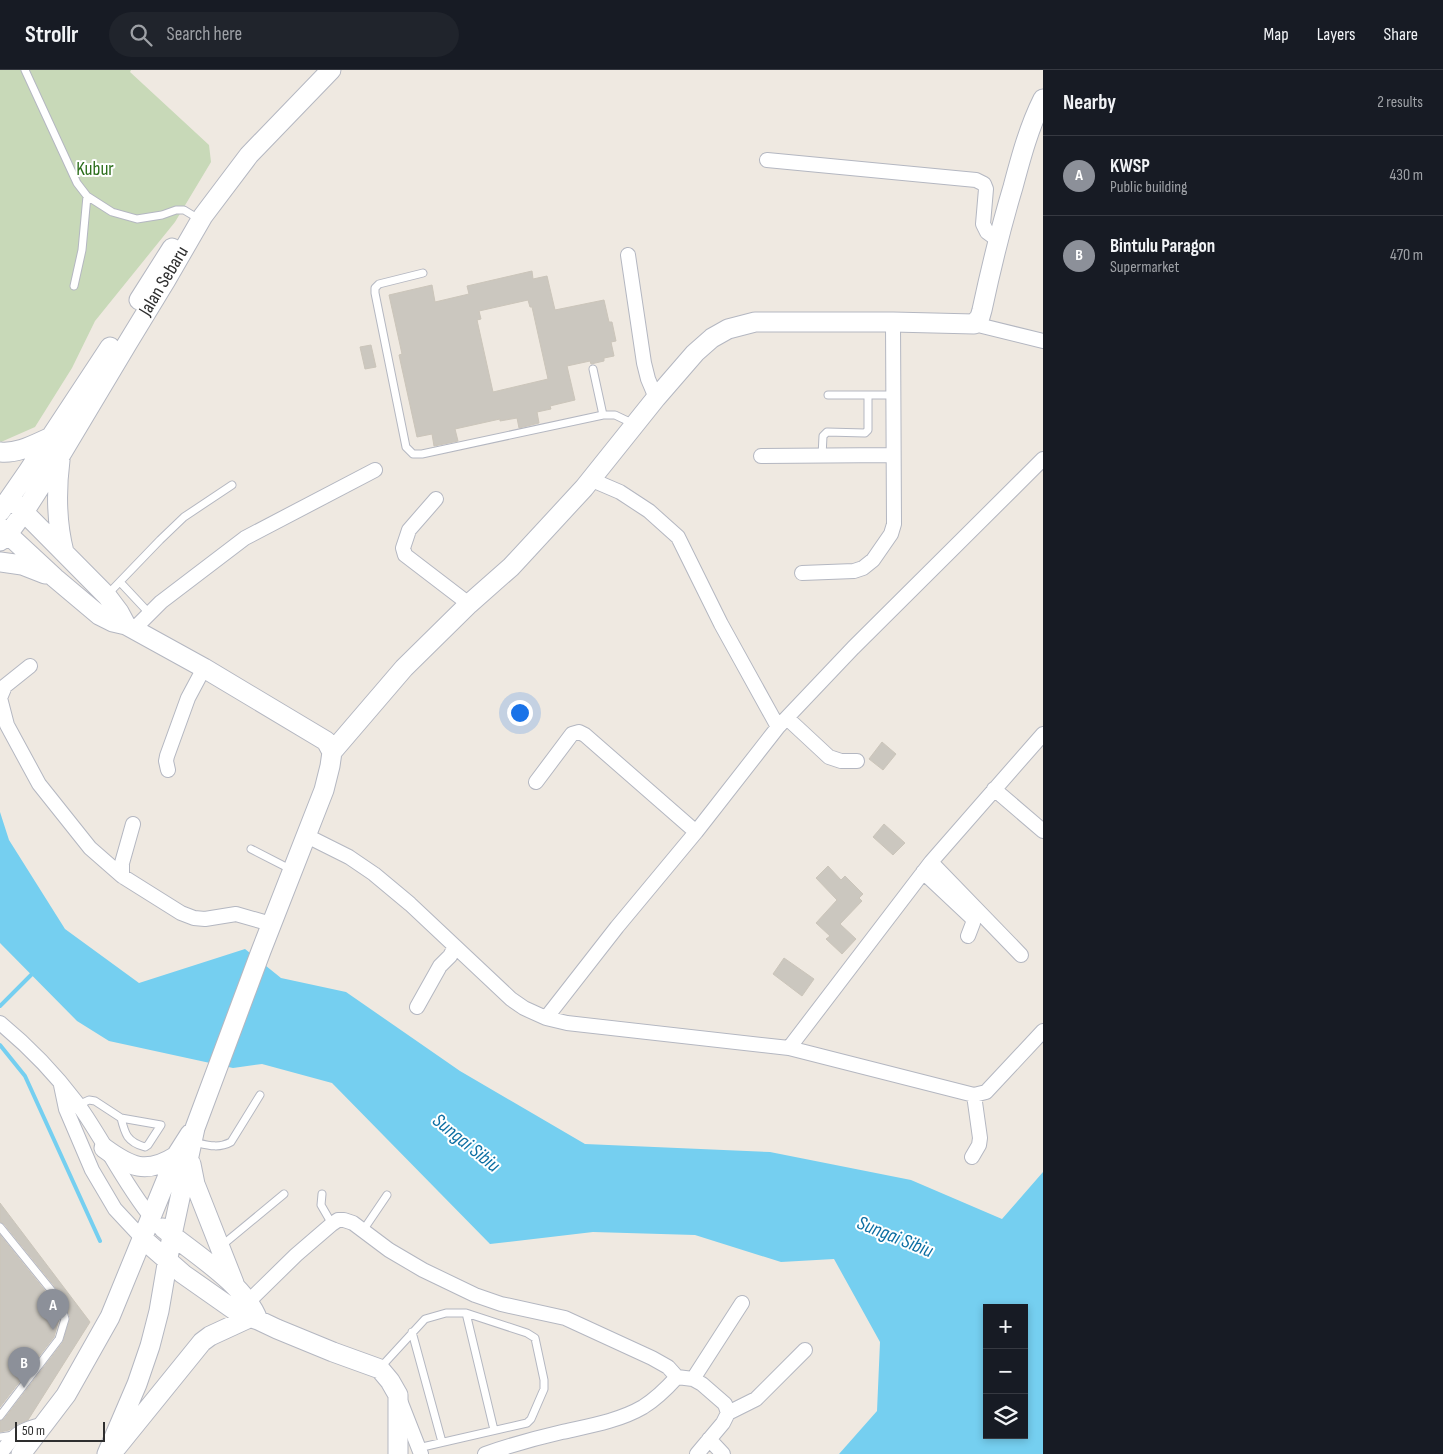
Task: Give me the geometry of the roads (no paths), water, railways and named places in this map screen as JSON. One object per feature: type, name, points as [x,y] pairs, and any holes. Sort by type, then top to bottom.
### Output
[{"type":"street","name":"Jalan Sebaru","points":[[3,500],[52,436],[97,369],[154,274],[242,150],[319,70]]},
{"type":"street","name":"Jalan Sebaru","points":[[3,534],[24,512],[60,456],[203,216],[249,155],[331,70]]},
{"type":"street","points":[[974,324],[980,317],[982,310],[998,240],[1025,145],[1043,99]]},
{"type":"street","points":[[767,160],[976,180],[984,184],[986,189],[984,224],[987,232],[998,240]]},
{"type":"street","points":[[628,255],[644,363],[656,398]]},
{"type":"street","points":[[21,1454],[66,1395],[110,1317],[152,1218],[189,1145],[271,924],[324,790],[332,752],[404,668],[468,604],[511,567],[592,480],[656,398],[695,354],[712,338],[728,329],[756,322],[974,324],[1043,340]]},
{"type":"street","points":[[802,573],[854,572],[873,560],[891,534],[894,524],[893,322]]},
{"type":"street","points":[[0,452],[7,453],[27,448],[52,436]]},
{"type":"street","points":[[761,456],[893,455]]},
{"type":"street","points":[[60,456],[57,482],[57,510],[59,530],[65,553]]},
{"type":"street","points":[[546,1018],[783,722],[860,641],[1043,459]]},
{"type":"street","points":[[130,627],[254,532],[375,470]]},
{"type":"street","points":[[592,480],[627,496],[649,511],[678,537],[721,624],[783,722],[829,757],[857,761]]},
{"type":"street","points":[[436,499],[409,530],[403,548],[405,555],[468,604]]},
{"type":"street","points":[[3,500],[24,512],[107,596],[130,627]]},
{"type":"street","points":[[3,534],[99,615],[130,627],[204,668],[326,741],[332,752]]},
{"type":"street","points":[[0,562],[22,565],[55,578]]},
{"type":"street","points":[[30,666],[5,686],[0,698],[7,725],[39,784],[90,848],[122,876],[181,913],[194,918],[214,918],[236,914],[271,924]]},
{"type":"street","points":[[168,770],[166,761],[188,698],[204,668]]},
{"type":"street","points":[[536,782],[572,734],[579,732],[585,735],[696,832]]},
{"type":"street","points":[[789,1048],[927,867],[994,790],[1042,739]]},
{"type":"street","points":[[994,790],[1042,832]]},
{"type":"street","points":[[122,876],[122,863],[133,824]]},
{"type":"street","points":[[307,836],[349,857],[374,874],[410,904],[511,999],[524,1008],[546,1018],[598,1028],[789,1048],[974,1096],[986,1092],[1043,1031]]},
{"type":"street","points":[[927,867],[972,918],[973,923],[968,936]]},
{"type":"street","points":[[927,867],[1021,955]]},
{"type":"street","points":[[416,1007],[440,966],[450,956],[455,947]]},
{"type":"street","points":[[0,1023],[32,1051],[78,1105],[138,1201],[152,1218],[235,1286]]},
{"type":"street","points":[[61,1084],[66,1110],[96,1177],[114,1209],[143,1239],[200,1286],[240,1314],[252,1313]]},
{"type":"street","points":[[972,1157],[980,1138],[974,1096]]},
{"type":"street","points":[[104,1148],[125,1163],[141,1167],[165,1163],[189,1145]]},
{"type":"street","points":[[109,1454],[150,1346],[189,1145]]},
{"type":"street","points":[[189,1145],[195,1184],[227,1270],[252,1313],[309,1342],[380,1369],[398,1395],[420,1451]]},
{"type":"street","points":[[109,1454],[134,1428],[202,1342],[252,1313],[296,1255],[338,1220],[344,1220],[364,1229],[389,1250],[423,1270],[475,1295],[501,1304],[565,1318],[652,1358],[668,1367],[677,1377],[702,1384],[725,1404],[728,1413]]},
{"type":"street","points":[[693,1380],[742,1303]]},
{"type":"street","points":[[697,1454],[723,1423],[728,1413],[756,1399],[804,1350]]},
{"type":"street","points":[[485,1454],[521,1442],[605,1422],[626,1415],[642,1408],[663,1392],[677,1377]]},
{"type":"street","points":[[398,1395],[398,1454]]},
{"type":"street","points":[[0,1454],[14,1435],[32,1427],[43,1426]]},
{"type":"street","points":[[709,1439],[723,1454]]},
{"type":"lane","points":[[25,70],[77,183],[87,196],[112,212],[138,219],[162,215],[176,210],[184,210],[194,216]]},
{"type":"lane","points":[[74,286],[82,250],[87,196]]},
{"type":"lane","points":[[423,273],[378,284],[375,288],[406,447],[413,454],[422,454],[603,415],[615,415],[634,425]]},
{"type":"lane","points":[[593,369],[603,415]]},
{"type":"lane","points":[[828,395],[893,395]]},
{"type":"lane","points":[[822,456],[823,436],[827,432],[865,433],[868,430],[868,395]]},
{"type":"lane","points":[[107,596],[184,517],[232,485]]},
{"type":"lane","points":[[120,582],[148,613]]},
{"type":"lane","points":[[251,849],[292,870]]},
{"type":"lane","points":[[189,1145],[224,1146],[231,1142],[260,1095]]},
{"type":"lane","points":[[78,1105],[89,1100],[95,1101],[121,1118],[158,1123],[160,1125],[145,1147],[131,1142],[124,1132],[121,1118]]},
{"type":"lane","points":[[220,1247],[284,1194]]},
{"type":"lane","points":[[322,1194],[321,1204],[332,1224]]},
{"type":"lane","points":[[364,1229],[386,1195]]},
{"type":"lane","points":[[0,1227],[60,1301],[65,1319],[58,1339],[0,1416]]},
{"type":"lane","points":[[380,1369],[425,1318],[446,1313],[466,1314],[527,1333],[535,1338],[544,1380],[544,1389],[531,1419],[527,1423],[442,1442],[420,1451]]},
{"type":"lane","points":[[466,1314],[494,1430]]},
{"type":"lane","points":[[412,1332],[442,1442]]},
{"type":"lane","points":[[518,1426],[521,1442]]},
{"type":"lane","points":[[0,1437],[14,1435]]},
{"type":"water","name":"Sungai Sibiu","points":[[0,812],[9,840],[65,929],[139,983],[245,949],[281,978],[346,992],[460,1071],[585,1144],[770,1152],[911,1180],[1002,1219],[1043,1172],[1043,1454],[839,1454],[877,1411],[880,1342],[834,1259],[781,1262],[695,1235],[593,1232],[490,1244],[332,1083],[262,1064],[233,1068],[109,1041],[77,1021],[0,943]]},
{"type":"waterway","points":[[0,1006],[34,972]]},
{"type":"waterway","points":[[0,1045],[25,1076],[100,1241]]},
{"type":"place","name":"KWSP","points":[[53,1330]]},
{"type":"place","name":"Bintulu Paragon","points":[[24,1388]]},
{"type":"park label","name":"Kubur","points":[[95,169]]}]
